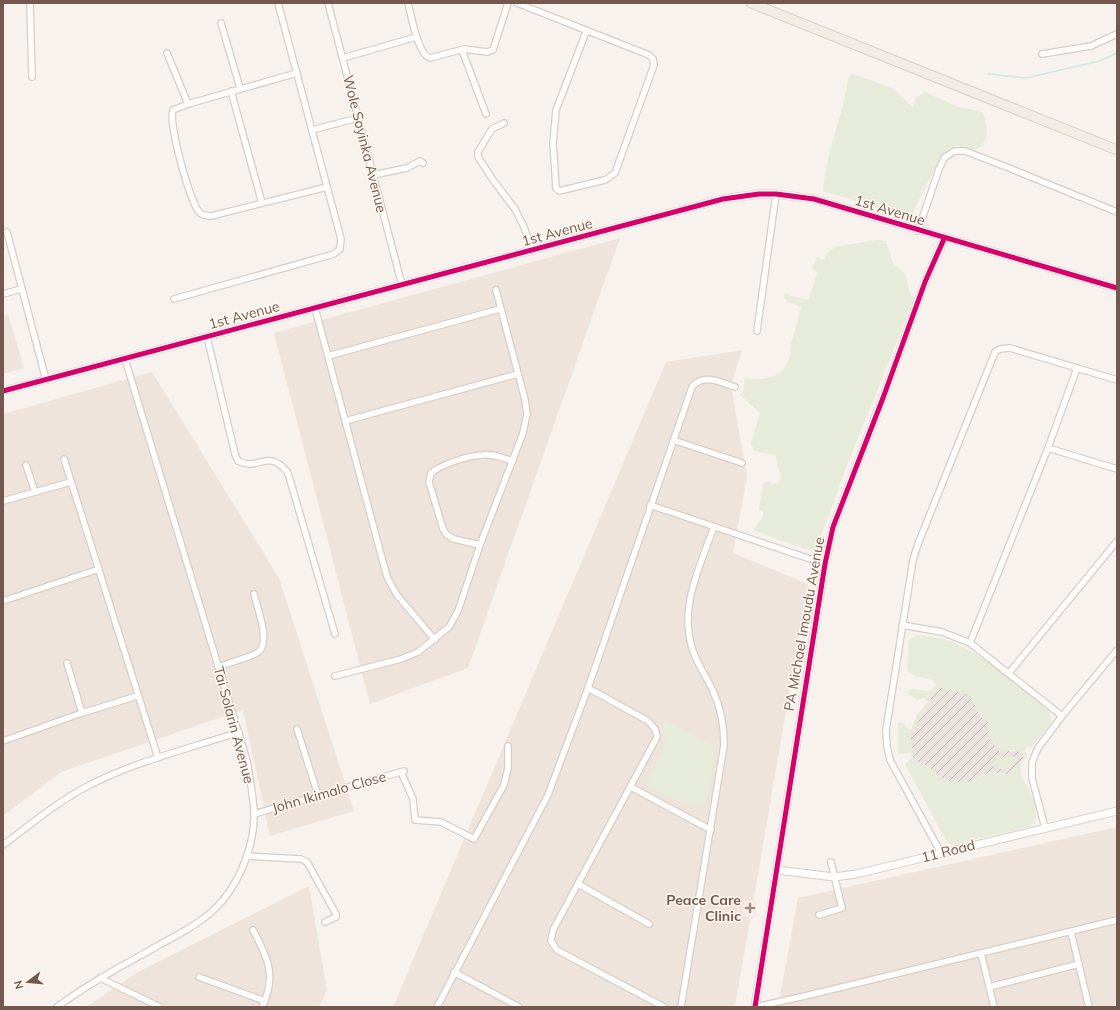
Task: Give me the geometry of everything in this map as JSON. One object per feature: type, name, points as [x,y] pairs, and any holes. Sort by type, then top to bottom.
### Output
[{"type":"main road","points":[[751,3],[1117,150]]},
{"type":"street","points":[[30,3],[32,77]]},
{"type":"street","points":[[174,299],[334,254],[340,249],[341,239],[278,3]]},
{"type":"street","name":"Wole Soyinka Avenue","points":[[328,3],[402,285]]},
{"type":"street","points":[[408,3],[416,36],[423,54],[430,58],[468,49],[487,52],[493,50],[508,3]]},
{"type":"street","points":[[517,3],[586,32],[649,55],[654,59],[654,65],[615,172],[605,180],[559,191],[556,188],[553,143],[556,110],[586,32]]},
{"type":"street","points":[[221,23],[240,88]]},
{"type":"street","points":[[1042,54],[1091,46],[1117,34]]},
{"type":"street","points":[[343,58],[416,36]]},
{"type":"street","points":[[462,50],[486,114]]},
{"type":"street","points":[[167,53],[188,104]]},
{"type":"street","points":[[297,73],[240,88],[173,110],[172,121],[182,168],[193,204],[204,216],[211,216],[327,187]]},
{"type":"street","points":[[231,91],[262,203]]},
{"type":"street","points":[[312,130],[358,118]]},
{"type":"street","points":[[504,123],[492,129],[478,152],[478,157],[490,177],[515,209],[524,227],[532,251]]},
{"type":"street","points":[[918,231],[939,169],[945,157],[955,151],[965,151],[1117,212]]},
{"type":"street","points":[[373,175],[407,168],[420,161],[424,162]]},
{"type":"street","name":"1st Avenue","points":[[3,391],[723,199],[759,194],[776,194],[814,200],[918,231],[968,243],[1117,288]]},
{"type":"street","points":[[757,331],[776,194]]},
{"type":"street","points":[[6,232],[46,380]]},
{"type":"street","name":"PA Michael Imoudu Avenue","points":[[755,1007],[825,564],[833,527],[883,398],[925,282],[944,238]]},
{"type":"street","points":[[3,294],[21,289]]},
{"type":"street","points":[[335,676],[401,659],[418,652],[435,640],[449,627],[458,611],[480,545],[523,433],[527,414],[496,290]]},
{"type":"street","points":[[315,308],[390,586],[435,640]]},
{"type":"street","points":[[328,356],[500,309]]},
{"type":"street","points":[[206,337],[235,454],[238,460],[247,464],[272,460],[280,464],[288,473],[335,634]]},
{"type":"street","points":[[941,853],[890,760],[887,746],[886,730],[902,625],[913,560],[918,544],[995,352],[1000,349],[1010,348],[1117,380]]},
{"type":"street","name":"Tai Solarin Avenue","points":[[57,1007],[100,978],[182,932],[207,915],[223,901],[234,885],[247,856],[254,814],[247,761],[239,732],[125,359]]},
{"type":"street","points":[[970,643],[1048,448],[1077,368]]},
{"type":"street","points":[[345,421],[518,374]]},
{"type":"street","points":[[437,1007],[548,795],[588,688],[692,387],[697,380],[704,379],[715,380],[735,387]]},
{"type":"street","points":[[673,440],[742,463]]},
{"type":"street","points":[[1048,448],[1117,469]]},
{"type":"street","points":[[480,545],[454,539],[447,535],[443,528],[429,482],[431,473],[440,466],[482,454],[495,455],[513,461]]},
{"type":"street","points":[[64,459],[158,758]]},
{"type":"street","points":[[26,465],[35,492]]},
{"type":"street","points":[[3,501],[71,482]]},
{"type":"street","points":[[650,505],[825,564]]},
{"type":"street","points":[[681,1007],[724,745],[724,727],[714,692],[693,650],[689,629],[688,609],[691,592],[714,527]]},
{"type":"street","points":[[1009,673],[1117,541]]},
{"type":"street","points":[[3,601],[99,569]]},
{"type":"street","points":[[218,667],[258,652],[263,646],[264,635],[254,594]]},
{"type":"street","points":[[902,625],[942,632],[970,643],[1062,716]]},
{"type":"street","points":[[1045,828],[1032,778],[1032,762],[1038,748],[1062,716],[1117,650]]},
{"type":"street","points":[[1112,656],[1117,661]]},
{"type":"street","points":[[67,663],[82,713]]},
{"type":"street","points":[[588,688],[648,721],[655,729],[656,737],[631,787],[553,930],[551,941],[557,950],[664,1007]]},
{"type":"street","points":[[3,739],[138,696]]},
{"type":"street","points":[[297,728],[318,795]]},
{"type":"street","points":[[3,845],[65,799],[86,787],[109,776],[158,758],[239,732]]},
{"type":"street","name":"John Ikimalo Close","points":[[254,814],[402,771],[413,799],[416,820],[441,822],[474,839],[504,785],[508,768],[508,746]]},
{"type":"street","points":[[631,787],[711,830]]},
{"type":"street","name":"11 Road","points":[[777,870],[834,877],[856,874],[1117,811]]},
{"type":"street","points":[[247,856],[301,859],[308,862],[336,914],[336,917],[325,922]]},
{"type":"street","points":[[819,915],[842,908],[831,862]]},
{"type":"street","points":[[578,884],[649,924]]},
{"type":"street","points":[[755,1007],[1117,920]]},
{"type":"street","points":[[253,930],[266,956],[271,975],[270,990],[262,1007]]},
{"type":"street","points":[[1071,932],[1089,1007]]},
{"type":"street","points":[[981,953],[994,1007]]},
{"type":"street","points":[[989,987],[1079,964]]},
{"type":"street","points":[[454,972],[519,1007]]},
{"type":"street","points":[[199,977],[265,1001]]},
{"type":"street","points":[[100,978],[160,1007]]},
{"type":"shaded area","points":[[620,238],[468,668],[370,704],[274,333]]},
{"type":"shaded area","points":[[8,314],[24,368],[3,374],[3,316]]},
{"type":"shaded area","points":[[742,350],[731,385],[747,477],[733,553],[808,584],[735,1007],[393,1007],[666,362]]},
{"type":"shaded area","points":[[152,372],[279,578],[354,811],[270,836],[243,710],[61,772],[3,816],[3,414]]},
{"type":"shaded area","points":[[939,687],[970,695],[980,716],[988,722],[990,738],[995,744],[1011,752],[1016,750],[1024,755],[1019,765],[1007,774],[991,772],[972,779],[974,781],[972,785],[966,780],[954,784],[943,779],[926,765],[921,765],[913,758],[910,734],[929,704],[932,694]]},
{"type":"shaded area","points":[[1117,827],[1117,1007],[778,1007],[798,898]]},
{"type":"shaded area","points":[[309,886],[327,990],[319,1007],[86,1007],[138,972]]},
{"type":"shaded area","name":"Peace Care Clinic","points":[[744,900],[757,901],[755,919],[742,916]]},
{"type":"green space","points":[[851,73],[892,88],[913,107],[916,98],[925,92],[956,106],[983,112],[987,135],[983,144],[973,151],[957,145],[951,148],[940,158],[910,218],[823,191],[829,156]]},
{"type":"green space","points":[[877,240],[886,241],[893,263],[905,274],[911,296],[915,297],[851,455],[817,547],[812,550],[805,549],[755,531],[754,528],[763,517],[763,512],[759,510],[763,484],[767,481],[772,484],[778,483],[781,476],[776,455],[754,451],[751,443],[760,413],[740,395],[744,388],[744,379],[759,379],[773,376],[783,370],[787,364],[790,356],[790,346],[801,308],[787,302],[784,297],[785,294],[807,300],[810,297],[817,273],[812,269],[817,257],[823,260],[830,250],[838,246]]},
{"type":"green space","points":[[914,636],[932,637],[950,642],[968,650],[1003,673],[1048,710],[1051,716],[1051,723],[1032,747],[1027,747],[1024,750],[1027,754],[1026,758],[1021,763],[1021,776],[1030,792],[1036,815],[1036,822],[1029,827],[951,845],[945,839],[905,764],[911,758],[911,753],[898,754],[898,723],[903,722],[908,729],[911,730],[917,715],[928,702],[924,698],[917,700],[906,692],[910,689],[929,691],[936,685],[933,680],[915,676],[907,670],[909,640]],"holes":[[[939,687],[970,695],[980,716],[988,722],[990,738],[992,742],[995,742],[994,747],[1002,752],[1016,750],[1024,756],[1019,765],[1007,774],[991,772],[979,777],[975,776],[972,778],[974,781],[972,785],[966,780],[959,782],[944,780],[925,765],[921,765],[913,758],[910,734],[929,704],[932,694]]]},
{"type":"green space","points":[[664,720],[716,747],[708,798],[702,805],[689,804],[673,799],[657,791],[648,783],[666,744],[663,724]]},
{"type":"green space","points":[[1000,757],[1017,757],[1013,765],[1008,769],[999,769],[994,767],[992,764]]},
{"type":"waterway","points":[[988,74],[1026,78],[1100,61],[1117,53]]},
{"type":"cycle path","points":[[3,391],[723,199],[759,194],[776,194],[814,199],[1117,288]]},
{"type":"cycle path","points":[[755,1007],[825,564],[833,527],[883,398],[925,282],[944,239]]},
{"type":"place","name":"Peace Care Clinic","points":[[750,908]]}]
